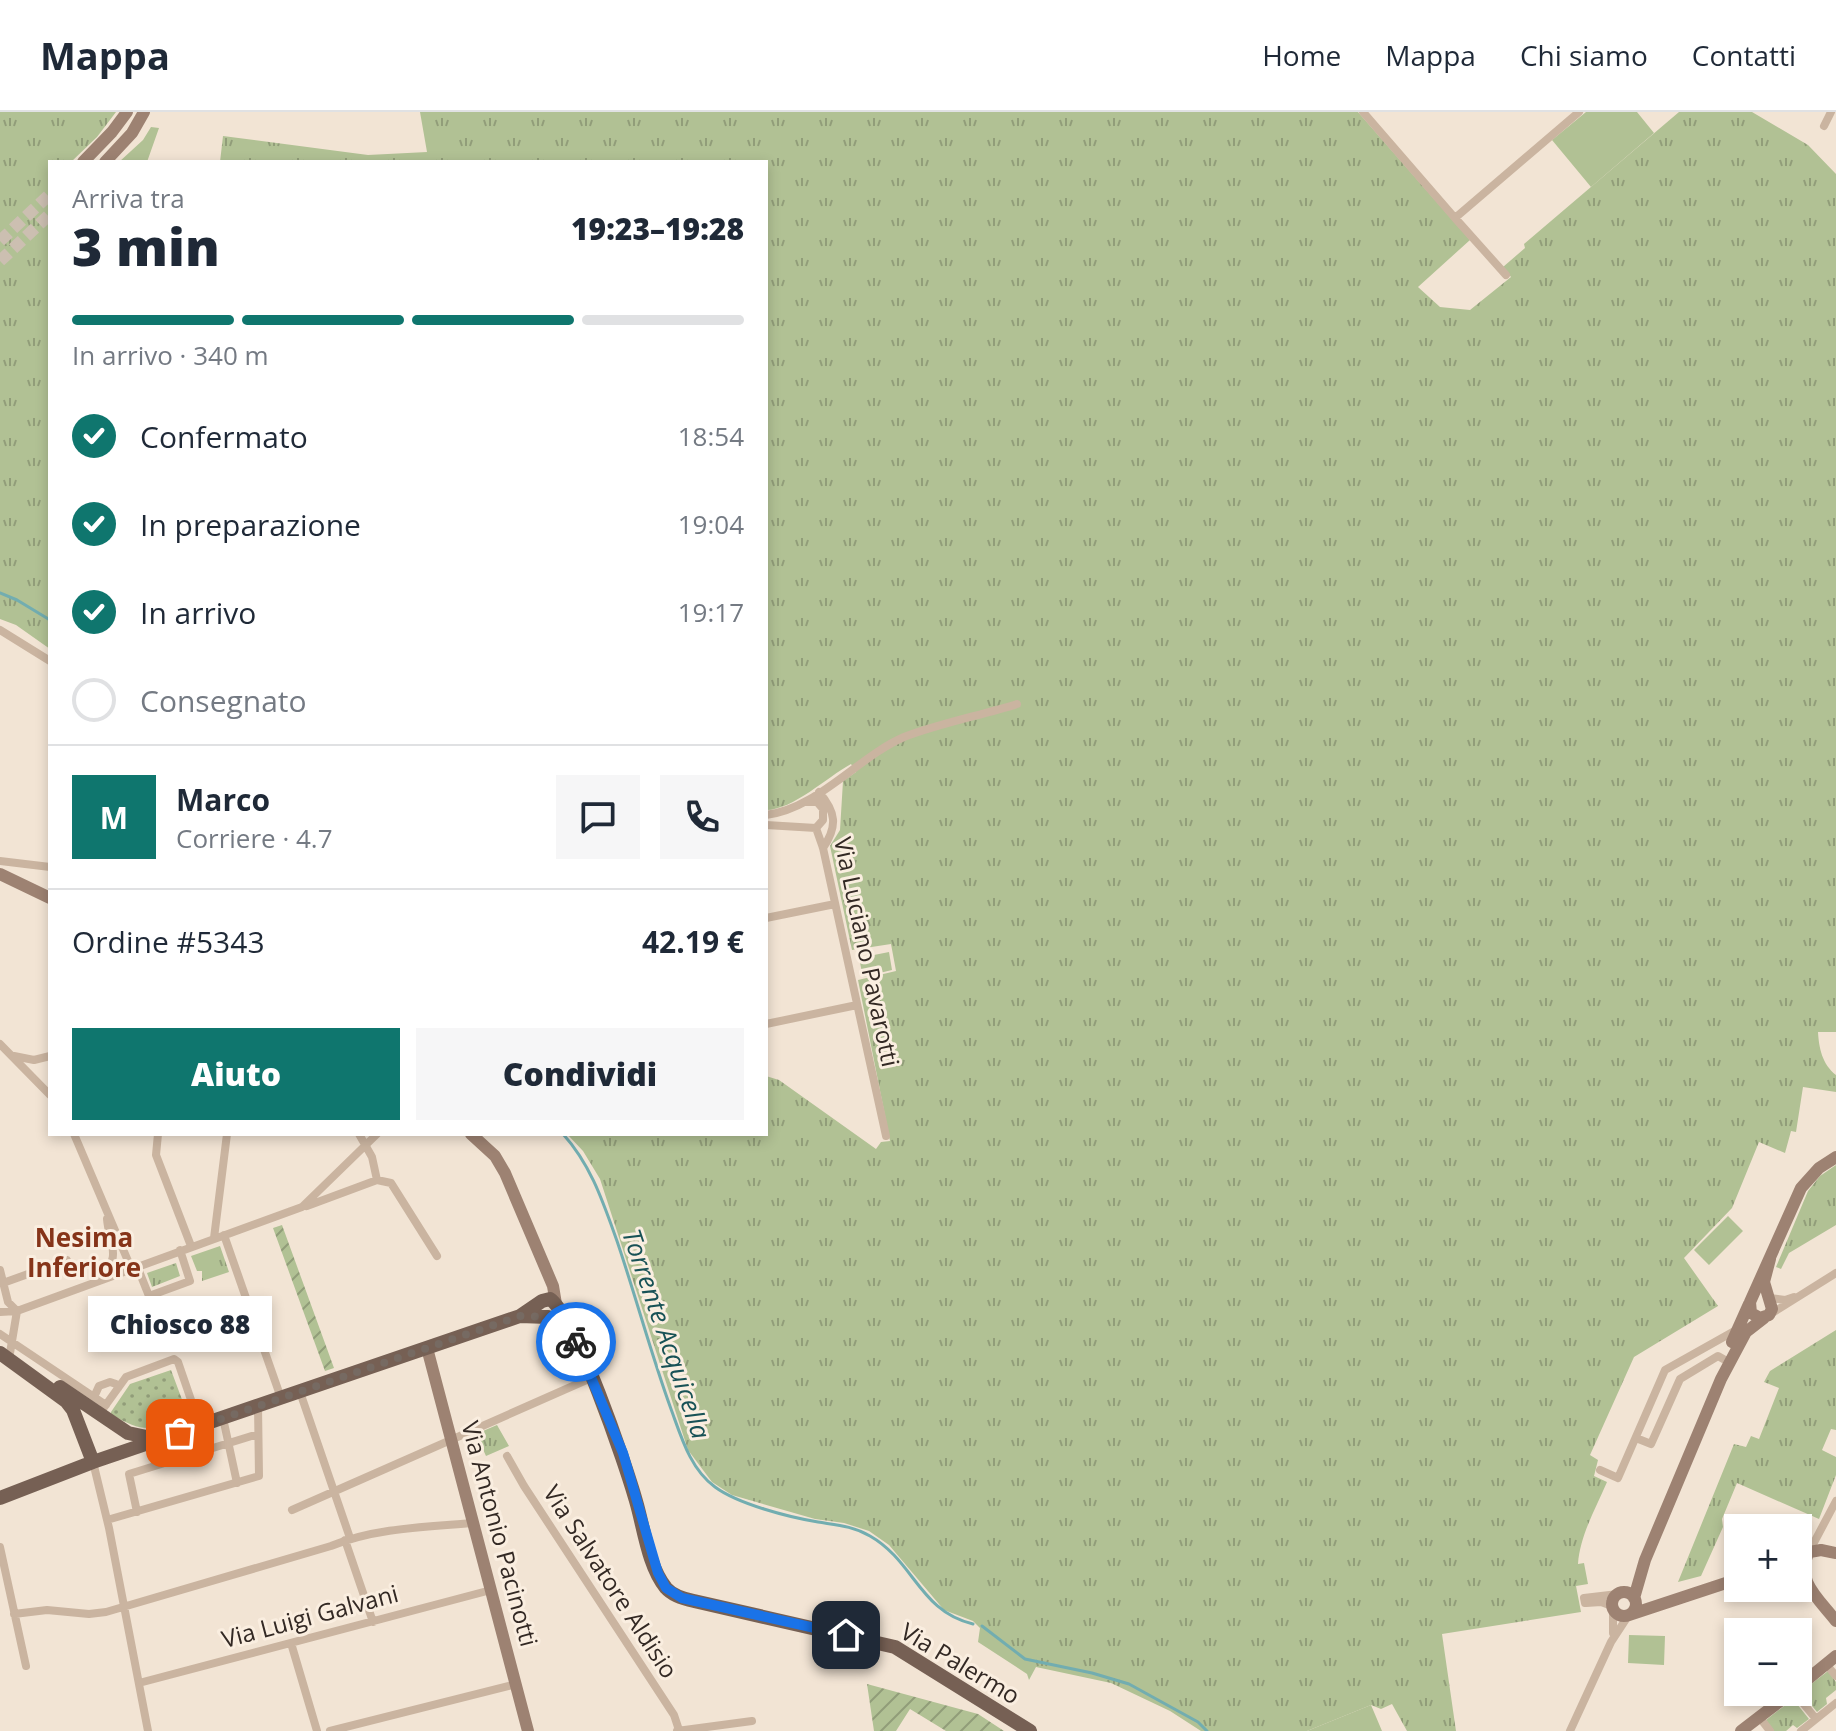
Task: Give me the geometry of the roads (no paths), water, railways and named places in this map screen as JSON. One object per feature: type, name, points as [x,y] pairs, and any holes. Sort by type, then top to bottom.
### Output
[{"type":"main road","points":[[0,1498],[93,1462],[548,1308]]},
{"type":"main road","name":"Via Palermo","points":[[548,1308],[567,1319],[623,1453],[652,1556],[662,1581],[672,1593],[694,1601],[895,1647],[1030,1731]]},
{"type":"main road","points":[[4,1356],[66,1401],[73,1410],[93,1462]]},
{"type":"main road","points":[[34,1376],[53,1383],[104,1412],[136,1436],[161,1439]]},
{"type":"main road","points":[[104,1412],[111,1428],[123,1441],[121,1453]]},
{"type":"street","points":[[85,160],[127,112]]},
{"type":"street","points":[[107,160],[132,133],[144,112]]},
{"type":"street","points":[[1363,112],[1506,275]]},
{"type":"street","points":[[1455,218],[1579,112]]},
{"type":"street","points":[[1824,126],[1831,112]]},
{"type":"street","points":[[0,630],[48,660]]},
{"type":"street","points":[[768,815],[804,802],[904,737],[1017,704]]},
{"type":"street","points":[[819,792],[835,817],[832,833],[823,848]]},
{"type":"street","points":[[804,802],[817,802],[823,809],[823,820],[816,828]]},
{"type":"street","name":"Via Luciano Pavarotti","points":[[768,825],[816,828],[886,1136]]},
{"type":"street","points":[[0,861],[48,867]]},
{"type":"street","points":[[0,874],[48,897]]},
{"type":"street","points":[[768,918],[835,904]]},
{"type":"street","points":[[768,1024],[857,1005]]},
{"type":"street","points":[[0,1044],[48,1093]]},
{"type":"street","points":[[14,1056],[34,1060],[48,1056]]},
{"type":"street","points":[[75,1136],[106,1210],[149,1296],[190,1281],[180,1250]]},
{"type":"street","points":[[158,1136],[156,1155],[191,1246]]},
{"type":"street","points":[[214,1238],[227,1136]]},
{"type":"street","points":[[360,1136],[377,1180]]},
{"type":"street","points":[[302,1207],[375,1136]]},
{"type":"street","points":[[473,1136],[500,1164],[546,1270],[548,1308]]},
{"type":"street","points":[[1721,1379],[1725,1360],[1750,1300],[1801,1188],[1819,1168],[1836,1157]]},
{"type":"street","points":[[0,1312],[17,1311],[377,1180],[394,1187],[437,1256]]},
{"type":"street","points":[[94,1281],[110,1266],[115,1253],[108,1233],[106,1210]]},
{"type":"street","points":[[224,1235],[281,1398]]},
{"type":"street","points":[[1611,1642],[1612,1600],[1631,1584],[1645,1560],[1721,1379],[1746,1332],[1772,1309],[1764,1282],[1770,1259]]},
{"type":"street","points":[[3,1283],[67,1260]]},
{"type":"street","points":[[0,1270],[8,1302],[17,1311]]},
{"type":"street","points":[[1799,1296],[1785,1300],[1759,1294],[1750,1300],[1749,1309],[1753,1315],[1766,1316],[1792,1303],[1836,1273]]},
{"type":"street","points":[[4,1356],[12,1341],[17,1311]]},
{"type":"street","points":[[1600,1470],[1618,1478],[1665,1370],[1738,1329]]},
{"type":"street","points":[[0,1334],[94,1397],[104,1412],[126,1377],[174,1359],[211,1422],[228,1443],[237,1483]]},
{"type":"street","name":"Via Antonio Pacinotti","points":[[427,1348],[528,1731]]},
{"type":"street","points":[[1690,1355],[1698,1368]]},
{"type":"street","points":[[1636,1438],[1651,1444],[1680,1379],[1718,1356],[1725,1360]]},
{"type":"street","points":[[1665,1370],[1680,1379]]},
{"type":"street","points":[[292,1510],[591,1378]]},
{"type":"street","points":[[94,1397],[99,1386],[110,1382],[118,1388]]},
{"type":"street","points":[[300,1392],[335,1491],[373,1622]]},
{"type":"street","points":[[108,1524],[137,1512],[259,1476],[258,1406]]},
{"type":"street","points":[[1643,1421],[1658,1428]]},
{"type":"street","points":[[137,1512],[129,1474],[258,1434]]},
{"type":"street","name":"Via Salvatore Aldisio","points":[[507,1456],[674,1715],[678,1731]]},
{"type":"street","points":[[93,1462],[148,1731]]},
{"type":"street","points":[[1812,1539],[1836,1501]]},
{"type":"street","points":[[14,1614],[56,1610],[89,1614],[124,1607],[348,1539],[390,1531],[473,1523]]},
{"type":"street","points":[[0,1547],[26,1666]]},
{"type":"street","points":[[1812,1552],[1836,1553]]},
{"type":"street","points":[[1570,1731],[1611,1642],[1636,1607],[1635,1598],[1645,1560]]},
{"type":"street","points":[[1660,1603],[1646,1605],[1627,1592],[1584,1598],[1585,1603],[1601,1602],[1618,1615],[1629,1616],[1724,1583]]},
{"type":"street","name":"Via Luigi Galvani","points":[[139,1683],[491,1590]]},
{"type":"street","points":[[1812,1591],[1836,1621]]},
{"type":"street","points":[[291,1643],[317,1731]]},
{"type":"street","points":[[1812,1676],[1831,1660],[1836,1676]]},
{"type":"street","points":[[330,1731],[516,1684]]},
{"type":"street","points":[[1801,1731],[1836,1703]]},
{"type":"street","points":[[1741,1731],[1775,1706]]},
{"type":"street","points":[[1805,1706],[1816,1719]]},
{"type":"street","points":[[1760,1718],[1770,1731]]},
{"type":"street","points":[[678,1731],[752,1721]]},
{"type":"waterway","name":"Torrente Acquicella","points":[[0,593],[48,619]]},
{"type":"waterway","name":"Torrente Acquicella","points":[[565,1136],[589,1171],[601,1198],[671,1409],[687,1451],[706,1480],[750,1504],[792,1517],[851,1528],[870,1536],[885,1546],[941,1609],[973,1624]]},
{"type":"waterway","name":"Torrente Acquicella","points":[[982,1626],[1025,1659],[1129,1684],[1198,1722],[1207,1731]]},
{"type":"tunnel","points":[[0,241],[48,196]]},
{"type":"tunnel","points":[[0,261],[48,216]]},
{"type":"place","name":"Chiosco 88","points":[[180,1433]]},
{"type":"district","name":"Nesima Inferiore","points":[[84,1253]]}]
